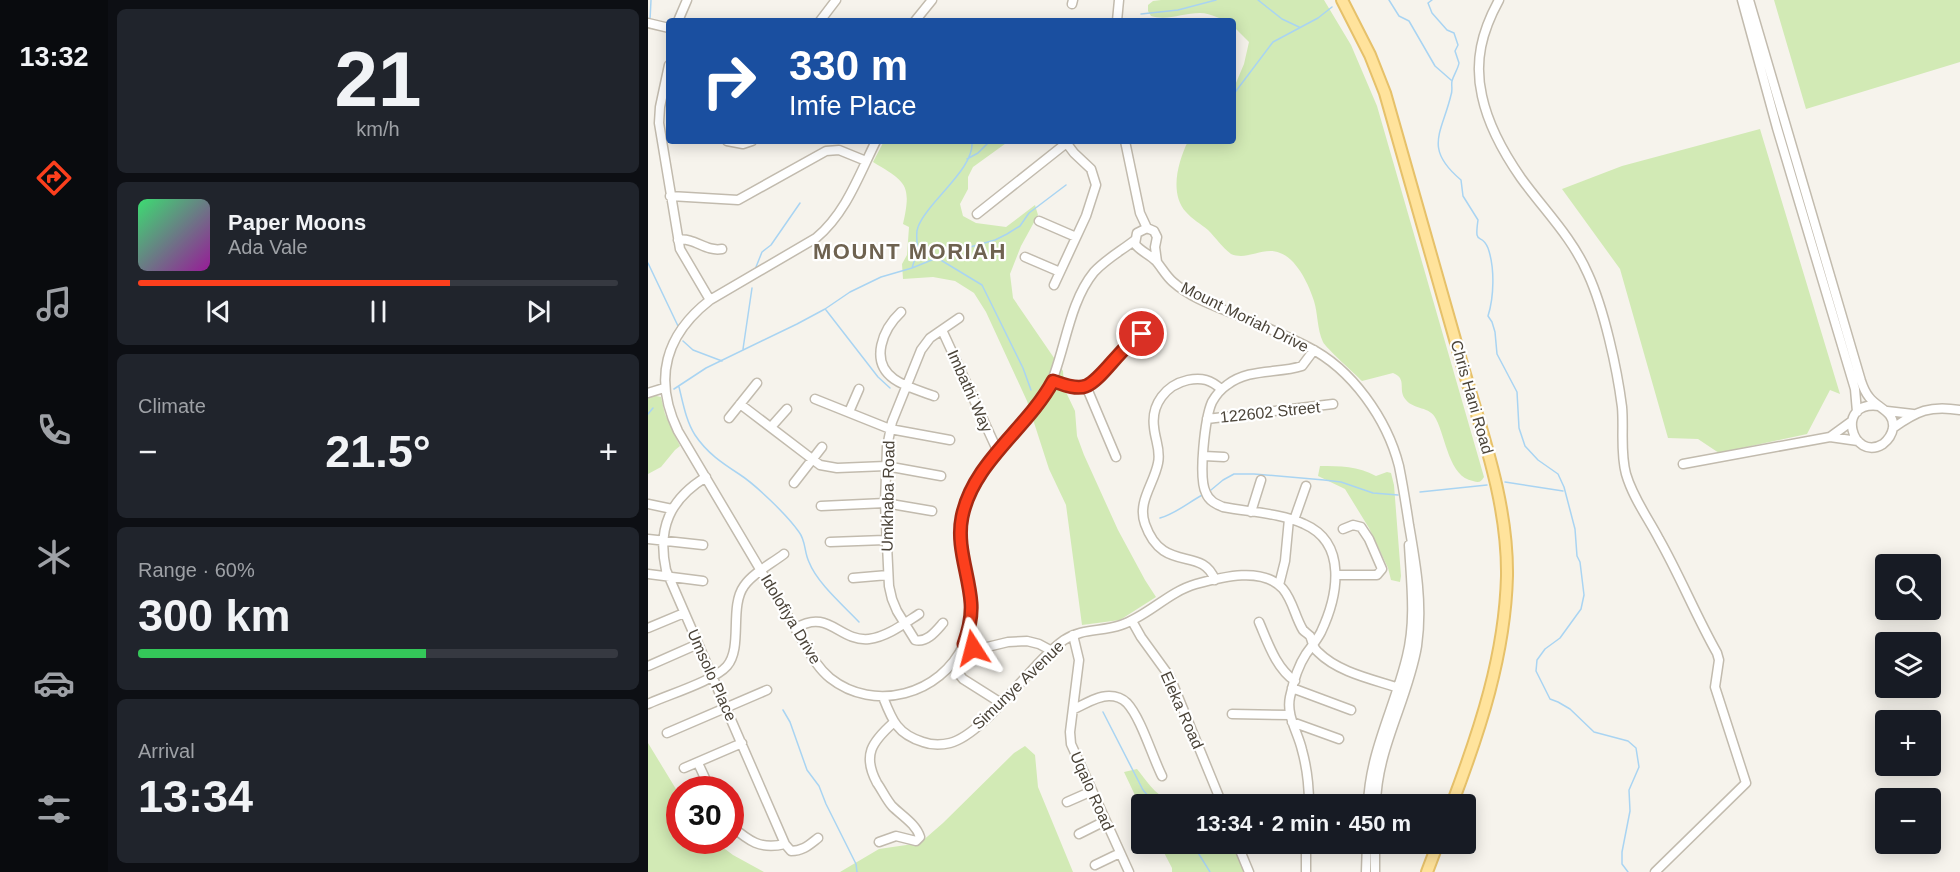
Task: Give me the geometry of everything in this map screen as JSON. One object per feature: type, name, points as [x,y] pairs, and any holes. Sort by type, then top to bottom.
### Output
[{"type":"main road","name":"Chris Hani Road","points":[[1342,0],[1370,55],[1385,93],[1488,456],[1502,518],[1507,574],[1500,649],[1486,703],[1455,794]]},
{"type":"main road","points":[[1427,872],[1434,854]]},
{"type":"street","points":[[679,18],[687,0]]},
{"type":"street","points":[[822,18],[836,0]]},
{"type":"street","points":[[917,18],[932,0]]},
{"type":"street","points":[[1117,18],[1119,0]]},
{"type":"street","points":[[1499,0],[1489,19],[1478,59],[1478,78],[1482,99],[1515,168],[1568,237],[1589,276],[1601,311],[1622,407],[1623,454],[1630,488],[1659,539],[1717,653],[1719,660],[1715,687],[1746,783],[1655,872]]},
{"type":"street","points":[[1742,0],[1777,128],[1855,389],[1857,412]]},
{"type":"street","points":[[1749,0],[1861,381],[1869,397],[1887,411],[1913,414],[1933,409],[1960,410]]},
{"type":"street","points":[[648,23],[666,27]]},
{"type":"street","points":[[666,97],[659,123],[678,240],[683,256],[710,300]]},
{"type":"street","name":"Idolofiya Drive","points":[[874,144],[844,205],[827,229],[816,238],[710,300],[685,323],[677,335],[667,362],[664,388],[670,414],[691,453],[811,655],[828,676],[855,692],[883,697],[901,695],[924,686],[943,673],[956,658],[964,644],[971,604],[961,543],[962,519],[966,501],[974,484],[1037,407],[1053,381],[1076,306],[1088,281],[1104,262],[1135,240]]},
{"type":"street","points":[[977,214],[1064,144]]},
{"type":"street","points":[[1054,285],[1093,198],[1096,185],[1090,168],[1069,144]]},
{"type":"street","points":[[1126,144],[1144,229]]},
{"type":"street","points":[[670,196],[738,200],[826,151],[839,150],[866,161]]},
{"type":"street","points":[[1039,221],[1076,237]]},
{"type":"street","points":[[1135,240],[1144,229]]},
{"type":"street","points":[[1144,229],[1154,231],[1157,237],[1155,247],[1157,262]]},
{"type":"street","points":[[678,240],[690,239],[708,249],[722,249]]},
{"type":"street","name":"Mount Moriah Drive","points":[[1135,240],[1172,281],[1186,292],[1314,350],[1341,371],[1355,385],[1376,414],[1392,445],[1416,559],[1419,614],[1414,658],[1374,757],[1369,794]]},
{"type":"street","points":[[1124,249],[1142,250],[1155,247]]},
{"type":"street","points":[[1025,257],[1060,272]]},
{"type":"street","points":[[901,312],[888,326],[880,353],[881,362],[889,375],[906,385],[934,396]]},
{"type":"street","name":"Umkhaba Road","points":[[904,624],[892,599],[885,540],[885,466],[890,429],[906,385],[925,344],[959,318]]},
{"type":"street","points":[[1053,381],[1075,387],[1086,386],[1100,375],[1129,343],[1142,334],[1158,328]]},
{"type":"street","name":"Imbathi Way","points":[[942,330],[998,452]]},
{"type":"street","points":[[1308,794],[1302,746],[1291,719],[1289,703],[1305,656],[1324,625],[1337,575],[1333,553],[1325,539],[1312,528],[1292,520],[1223,507],[1209,498],[1203,481],[1207,419],[1213,401],[1221,389],[1248,374],[1302,366],[1314,350]]},
{"type":"street","points":[[1215,580],[1205,564],[1170,555],[1158,548],[1148,532],[1143,509],[1160,453],[1153,423],[1154,410],[1161,397],[1175,385],[1197,378],[1211,381],[1221,389]]},
{"type":"street","points":[[729,417],[757,383]]},
{"type":"street","points":[[1086,386],[1116,458]]},
{"type":"street","points":[[648,393],[664,388]]},
{"type":"street","points":[[849,412],[859,388]]},
{"type":"street","points":[[815,399],[890,429],[950,440]]},
{"type":"street","points":[[740,404],[812,460],[831,468],[885,466],[940,476]]},
{"type":"street","name":"122602 Street","points":[[1207,419],[1334,404]]},
{"type":"street","points":[[1858,441],[1852,428],[1857,412],[1865,406],[1879,406]]},
{"type":"street","points":[[771,428],[787,410]]},
{"type":"street","points":[[1887,411],[1892,420],[1893,429]]},
{"type":"street","points":[[1683,464],[1830,437],[1858,441],[1870,447],[1877,446],[1888,439],[1893,429],[1913,414]]},
{"type":"street","points":[[1830,437],[1852,422]]},
{"type":"street","points":[[794,483],[822,447]]},
{"type":"street","points":[[1204,456],[1224,457]]},
{"type":"street","name":"Umsolo Place","points":[[706,477],[685,492],[666,521],[663,542],[664,562],[785,844]]},
{"type":"street","points":[[1251,512],[1261,480]]},
{"type":"street","points":[[1306,486],[1292,520],[1279,585],[1289,597],[1303,629],[1310,637],[1312,646],[1326,659],[1401,688]]},
{"type":"street","points":[[821,506],[885,503],[932,511]]},
{"type":"street","points":[[648,504],[672,509]]},
{"type":"street","points":[[1337,575],[1377,574],[1382,569],[1361,527],[1353,525],[1343,529]]},
{"type":"street","points":[[648,540],[703,545]]},
{"type":"street","points":[[830,542],[885,540]]},
{"type":"street","points":[[648,704],[712,676],[728,664],[732,655],[738,603],[742,589],[750,579],[784,554]]},
{"type":"street","points":[[648,574],[703,581]]},
{"type":"street","points":[[853,578],[888,575]]},
{"type":"street","name":"Simunye Avenue","points":[[893,723],[903,733],[925,743],[951,743],[973,730],[1052,651],[1073,635],[1091,629],[1119,626],[1132,621],[1182,590],[1215,580],[1252,575],[1279,585]]},
{"type":"street","points":[[648,628],[684,613]]},
{"type":"street","points":[[796,628],[809,621],[820,621],[853,637],[868,639],[881,636],[920,614]]},
{"type":"street","name":"Eleka Road","points":[[1132,621],[1170,677],[1218,794]]},
{"type":"street","points":[[1259,622],[1277,660],[1294,684],[1351,710]]},
{"type":"street","points":[[904,624],[913,638],[918,641],[927,638],[943,623]]},
{"type":"street","name":"Uqalo Road","points":[[1073,635],[1079,660],[1071,744],[1129,872]]},
{"type":"street","points":[[964,644],[979,649],[1027,640],[1052,651]]},
{"type":"street","points":[[648,666],[698,644]]},
{"type":"street","points":[[956,658],[959,674],[963,679],[1001,703]]},
{"type":"street","name":"Mount Moriah Drive","points":[[1377,794],[1379,770],[1401,688]]},
{"type":"street","points":[[667,734],[766,690]]},
{"type":"street","points":[[1074,709],[1103,697],[1111,696],[1122,699],[1128,704],[1137,720],[1162,776]]},
{"type":"street","points":[[879,842],[896,836],[916,841],[920,837],[912,825],[889,802],[871,771],[869,759],[872,747],[893,723],[883,697]]},
{"type":"street","points":[[1232,714],[1291,719],[1339,739]]},
{"type":"street","points":[[684,768],[742,743]]},
{"type":"street","points":[[698,763],[704,776]]},
{"type":"street","points":[[1066,802],[1092,791]]},
{"type":"street","points":[[1079,834],[1105,821]]},
{"type":"street","points":[[744,834],[760,845],[772,847],[785,844],[789,850],[794,851],[807,847],[818,838]]},
{"type":"street","points":[[1095,865],[1120,853]]},
{"type":"street","points":[[1242,854],[1248,872]]},
{"type":"street","points":[[1306,854],[1306,872]]},
{"type":"street","points":[[1366,872],[1367,854]]},
{"type":"street","points":[[1375,854],[1375,872]]},
{"type":"green space","points":[[1324,0],[1351,45],[1377,106],[1484,477],[1481,481],[1475,482],[1458,472],[1449,456],[1436,419],[1430,412],[1406,400],[1403,396],[1400,378],[1397,375],[1393,373],[1362,381],[1325,345],[1312,295],[1302,273],[1292,261],[1274,251],[1243,256],[1231,254],[1208,230],[1188,215],[1178,196],[1177,177],[1181,158],[1187,144],[1236,144],[1236,83],[1244,64],[1249,42],[1236,29],[1236,18],[1219,18],[1200,13],[1163,18],[1151,16],[1148,5],[1153,1]]},
{"type":"green space","points":[[1774,0],[1960,0],[1960,62],[1806,109]]},
{"type":"green space","points":[[1760,129],[1840,394],[1830,390],[1807,434],[1719,453],[1698,439],[1668,438],[1620,269],[1562,189],[1622,166]]},
{"type":"green space","points":[[882,144],[1005,144],[973,167],[968,177],[968,189],[960,204],[963,216],[976,223],[1006,227],[1035,205],[1038,215],[1021,246],[1010,274],[1013,298],[1063,371],[1064,388],[1075,411],[1077,436],[1084,455],[1118,530],[1156,597],[1120,620],[1082,625],[1066,505],[1049,469],[1027,401],[986,312],[974,293],[955,281],[933,277],[903,279],[902,264],[907,255],[909,227],[903,224],[906,192],[904,186],[893,174],[873,162]]},
{"type":"green space","points":[[652,395],[661,397],[665,414],[680,446],[661,467],[648,474],[648,397]]},
{"type":"green space","points":[[1320,466],[1356,468],[1376,476],[1391,473],[1394,485],[1400,582],[1391,580],[1388,568],[1369,528],[1345,489],[1318,476]]},
{"type":"green space","points":[[648,743],[668,776],[666,776],[666,854],[732,854],[764,872],[648,872]]},
{"type":"green space","points":[[1025,746],[1035,755],[1038,787],[1073,872],[840,872],[879,849],[920,843],[1014,753]]},
{"type":"green space","points":[[1137,769],[1158,794],[1134,794],[1124,772]]},
{"type":"green space","points":[[1165,854],[1239,854],[1245,872],[1172,872]]},
{"type":"waterway","points":[[650,20],[651,0]]},
{"type":"waterway","points":[[1141,14],[1178,10],[1216,0]]},
{"type":"waterway","points":[[1258,0],[1282,19],[1299,27]]},
{"type":"waterway","points":[[1389,0],[1399,16],[1409,21],[1435,66],[1451,80]]},
{"type":"waterway","points":[[1432,0],[1428,3],[1432,13],[1447,30],[1454,33],[1458,45],[1455,51],[1459,63],[1452,81],[1452,93],[1440,130],[1439,149],[1449,169],[1461,180],[1463,196],[1478,220],[1478,237],[1488,248],[1493,282],[1488,316],[1495,332],[1497,354],[1517,392],[1519,428],[1525,446],[1538,460],[1558,474],[1564,487],[1575,529],[1584,595],[1581,609],[1560,638],[1545,649],[1537,660],[1536,671],[1550,699],[1570,709],[1594,732],[1628,741],[1636,748],[1639,767],[1629,790],[1630,811],[1622,852],[1622,864],[1628,872]]},
{"type":"waterway","points":[[1236,91],[1273,42],[1318,18],[1332,7]]},
{"type":"waterway","points":[[912,268],[917,250],[918,227],[923,217],[959,174],[971,152],[972,144]]},
{"type":"waterway","points":[[967,159],[987,144]]},
{"type":"waterway","points":[[674,389],[706,368],[797,324],[850,292],[881,277],[912,268],[949,253],[995,240],[1007,234],[1020,226],[1029,213],[1066,185]]},
{"type":"waterway","points":[[756,267],[762,252],[771,245],[800,203]]},
{"type":"waterway","points":[[939,259],[982,285],[1023,368],[1031,390]]},
{"type":"waterway","points":[[648,263],[678,326]]},
{"type":"waterway","points":[[743,349],[752,288]]},
{"type":"waterway","points":[[826,310],[878,377],[890,388]]},
{"type":"waterway","points":[[683,341],[693,350],[722,361]]},
{"type":"waterway","points":[[679,387],[685,412],[695,435],[715,457],[754,485],[787,517],[801,535],[807,558],[818,578],[859,622]]},
{"type":"waterway","points":[[648,414],[653,408]]},
{"type":"waterway","points":[[1211,490],[1234,474],[1254,474],[1341,482],[1373,493],[1398,495]]},
{"type":"waterway","points":[[1505,482],[1563,491]]},
{"type":"waterway","points":[[1420,492],[1487,485]]},
{"type":"waterway","points":[[1160,518],[1202,495]]},
{"type":"waterway","points":[[783,710],[790,722],[807,770],[819,786],[856,864],[857,872]]},
{"type":"waterway","points":[[1103,712],[1146,794]]},
{"type":"waterway","points":[[1199,854],[1210,872]]},
{"type":"district","name":"MOUNT MORIAH","points":[[910,251]]},
{"type":"route","points":[[973,648],[964,644],[971,604],[960,535],[966,501],[974,484],[1037,407],[1053,381],[1075,387],[1086,386],[1100,375],[1129,343],[1142,334]]}]
